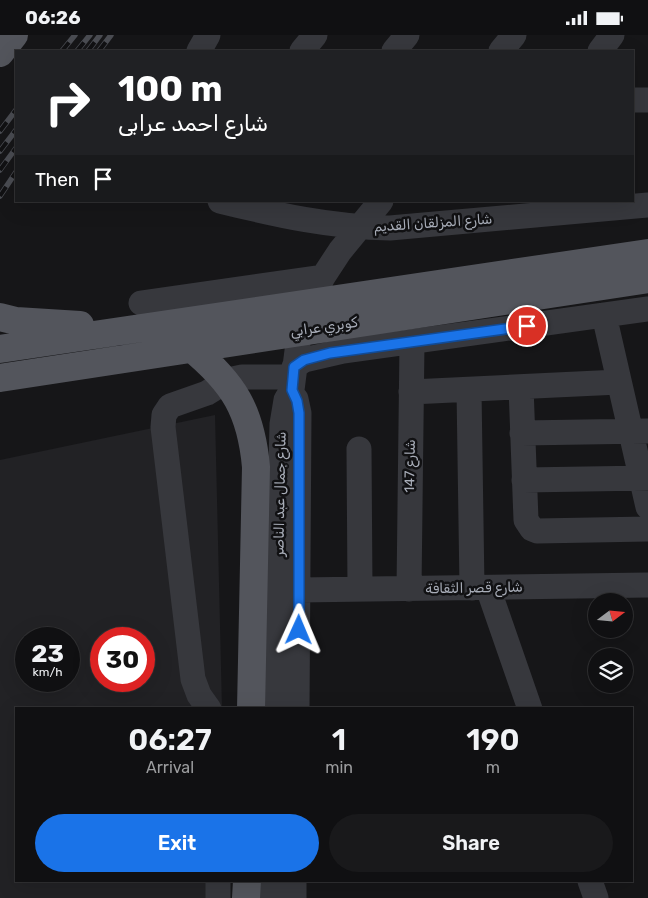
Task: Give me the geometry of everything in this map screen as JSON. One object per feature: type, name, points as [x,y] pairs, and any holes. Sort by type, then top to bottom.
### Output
[{"type":"main road","points":[[0,53],[14,35]]},
{"type":"main road","name":"كوبري عرابي","points":[[0,349],[648,253]]},
{"type":"main road","name":"كوبري عرابي","points":[[0,378],[190,347],[648,279]]},
{"type":"main road","points":[[0,317],[16,321],[128,329]]},
{"type":"main road","points":[[190,347],[213,366],[232,387],[246,412],[254,439],[256,467],[251,707]]},
{"type":"main road","points":[[246,898],[247,882]]},
{"type":"street","points":[[200,50],[208,35]]},
{"type":"street","points":[[303,50],[315,35]]},
{"type":"street","points":[[395,50],[407,35]]},
{"type":"street","points":[[501,50],[514,35]]},
{"type":"street","points":[[601,50],[612,35]]},
{"type":"street","points":[[634,100],[648,100]]},
{"type":"street","name":"شارع المزلقان القديم","points":[[228,202],[270,207],[305,221],[360,227],[420,227],[648,205]]},
{"type":"street","points":[[293,378],[299,335],[309,305],[323,277],[340,251],[380,202]]},
{"type":"street","points":[[141,303],[323,277]]},
{"type":"street","points":[[293,378],[304,360],[330,353],[648,309]]},
{"type":"street","points":[[604,315],[619,382],[639,431],[648,507]]},
{"type":"street","name":"شارع 147","points":[[409,589],[412,343]]},
{"type":"street","points":[[208,707],[199,695],[193,679],[163,427],[164,415],[175,404],[207,393],[235,378],[293,378]]},
{"type":"street","name":"شارع جمال عبد الناصر","points":[[293,378],[299,413],[297,707]]},
{"type":"street","name":"شارع جمال عبد الناصر","points":[[275,707],[282,424],[286,400],[293,378]]},
{"type":"street","points":[[411,392],[619,382]]},
{"type":"street","points":[[520,387],[526,520],[532,529],[537,531],[648,529]]},
{"type":"street","points":[[469,389],[480,588],[529,707]]},
{"type":"street","points":[[522,433],[639,431]]},
{"type":"street","points":[[359,449],[360,589]]},
{"type":"street","points":[[524,479],[645,478]]},
{"type":"street","name":"شارع قصر الثقافة","points":[[299,590],[648,585]]},
{"type":"street","points":[[218,882],[218,898]]},
{"type":"street","points":[[270,898],[271,882]]},
{"type":"street","points":[[294,882],[294,898]]},
{"type":"street","points":[[590,882],[596,898]]},
{"type":"shaded area","points":[[215,415],[222,707],[15,707],[15,882],[226,882],[227,898],[0,898],[0,460]]},
{"type":"railway","points":[[63,50],[75,35]]},
{"type":"railway","points":[[78,50],[90,35]]},
{"type":"railway","points":[[89,50],[100,35]]},
{"type":"railway","points":[[100,50],[111,35]]},
{"type":"railway","points":[[0,131],[15,111]]},
{"type":"railway","points":[[0,151],[15,131]]},
{"type":"railway","points":[[0,170],[15,149]]},
{"type":"railway","points":[[0,196],[15,174]]},
{"type":"route","points":[[299,630],[299,413],[297,401],[292,390],[294,367],[304,360],[330,353],[527,326]]}]
